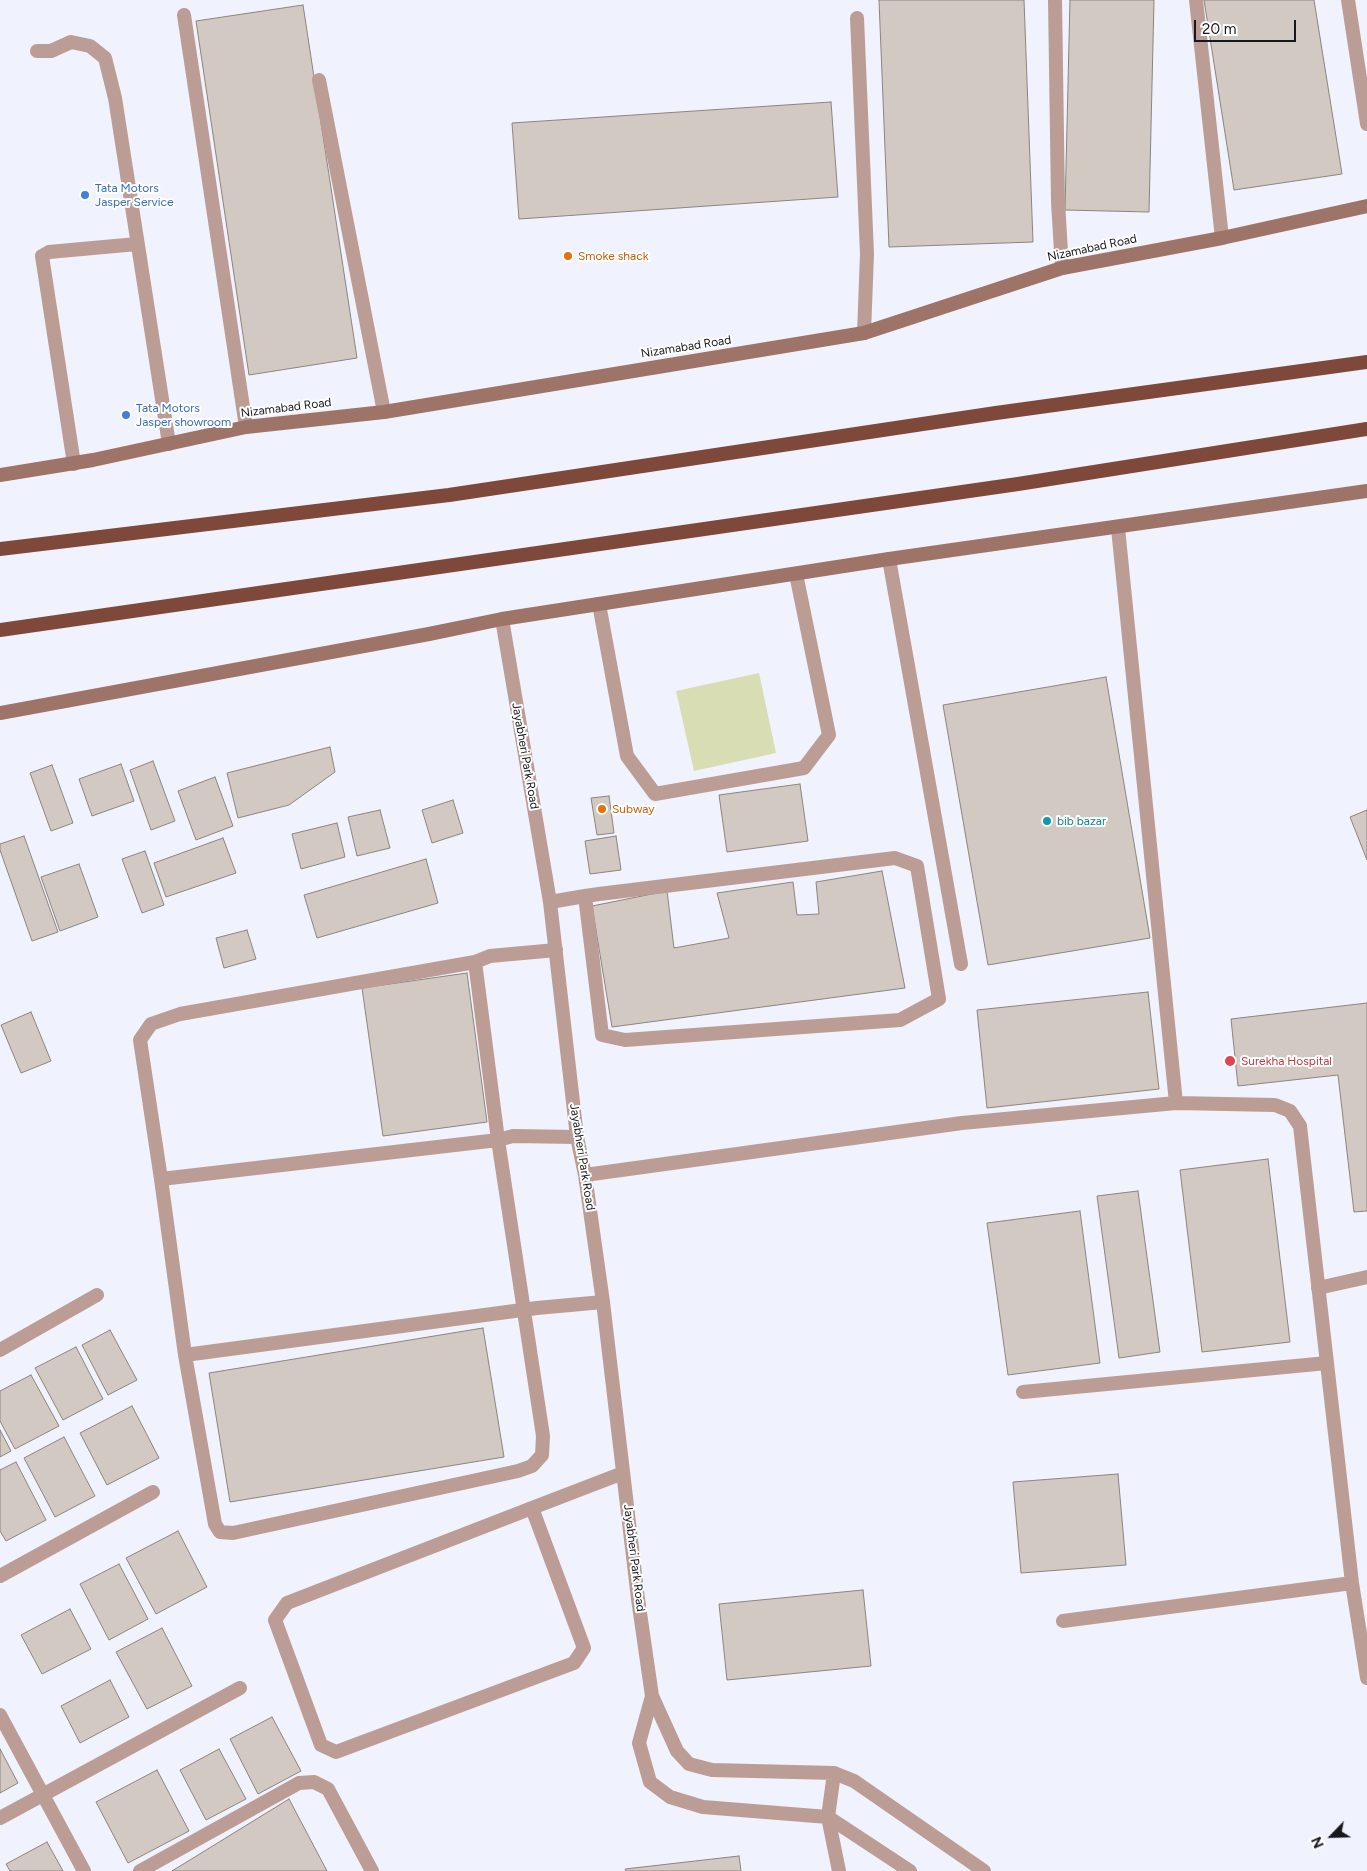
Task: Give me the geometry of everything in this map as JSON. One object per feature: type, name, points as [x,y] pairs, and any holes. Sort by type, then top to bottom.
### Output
[{"type":"highway","points":[[0,550],[449,495],[996,413],[1367,362]]},
{"type":"highway","points":[[0,630],[1008,485],[1367,429]]},
{"type":"main road","name":"Nizamabad Road","points":[[0,475],[74,464],[246,427],[384,412],[864,333],[1062,268],[1222,238],[1367,206]]},
{"type":"main road","points":[[0,713],[502,619],[889,559],[1118,528],[1367,491]]},
{"type":"street","points":[[1055,0],[1058,202],[1062,268]]},
{"type":"street","points":[[1196,0],[1222,238]]},
{"type":"street","points":[[1348,0],[1367,124]]},
{"type":"street","points":[[184,15],[246,427]]},
{"type":"street","points":[[857,18],[866,254],[864,333]]},
{"type":"street","points":[[37,51],[51,51],[71,42],[90,46],[105,58],[115,98],[169,444]]},
{"type":"street","points":[[319,80],[384,412]]},
{"type":"street","points":[[74,464],[42,256],[49,252],[137,244]]},
{"type":"street","points":[[1118,528],[1176,1103]]},
{"type":"street","points":[[889,559],[960,964]]},
{"type":"street","points":[[599,604],[627,756],[655,794],[804,768],[829,735],[796,574]]},
{"type":"street","name":"Jayabheri Park Road","points":[[502,619],[550,902],[577,1137],[585,1175],[603,1302],[638,1599],[652,1696],[677,1751],[689,1764],[712,1770],[834,1773],[854,1781],[984,1871]]},
{"type":"street","points":[[550,902],[585,896],[895,858],[917,866],[939,999],[900,1020],[625,1040],[602,1036],[585,896]]},
{"type":"street","points":[[475,962],[498,1140],[543,1436],[542,1455],[532,1466],[233,1533],[220,1532],[215,1524],[185,1355],[140,1040],[151,1024],[180,1014],[475,962],[490,956],[556,950]]},
{"type":"street","points":[[585,1175],[962,1123],[1176,1103],[1275,1105],[1290,1111],[1300,1126],[1352,1583],[1367,1678]]},
{"type":"street","points":[[161,1179],[498,1140],[513,1136],[577,1137]]},
{"type":"street","points":[[1318,1288],[1367,1277]]},
{"type":"street","points":[[0,1350],[97,1295]]},
{"type":"street","points":[[185,1355],[523,1310],[603,1302]]},
{"type":"street","points":[[1023,1392],[1327,1363]]},
{"type":"street","points":[[532,1508],[584,1648],[574,1663],[336,1752],[321,1745],[275,1620],[287,1604],[532,1508],[623,1473]]},
{"type":"street","points":[[0,1576],[153,1492]]},
{"type":"street","points":[[1063,1621],[1352,1583]]},
{"type":"street","points":[[0,1818],[240,1688]]},
{"type":"street","name":"Jayabheri Park Road","points":[[652,1696],[639,1742],[650,1782],[670,1798],[703,1806],[828,1817],[910,1871]]},
{"type":"street","points":[[0,1716],[84,1871]]},
{"type":"street","points":[[834,1773],[828,1817],[839,1871]]},
{"type":"street","points":[[148,1869],[299,1782],[314,1782],[328,1789],[372,1871]]},
{"type":"green space","points":[[759,673],[776,753],[694,771],[676,691]]},
{"type":"building","points":[[879,0],[1024,0],[1033,242],[889,247]]},
{"type":"building","points":[[1070,0],[1154,0],[1149,212],[1065,210]]},
{"type":"building","points":[[1204,0],[1314,0],[1342,174],[1234,190]]},
{"type":"building","points":[[303,5],[357,358],[249,375],[196,21]]},
{"type":"building","points":[[831,102],[838,197],[519,219],[512,123]]},
{"type":"building","name":"bib bazar","points":[[1106,677],[1150,938],[988,965],[943,705]]},
{"type":"building","points":[[330,747],[335,772],[289,805],[238,818],[227,773]]},
{"type":"building","points":[[153,761],[175,821],[151,830],[130,770]]},
{"type":"building","points":[[121,764],[134,801],[92,816],[79,779]]},
{"type":"building","points":[[52,765],[73,823],[51,831],[30,773]]},
{"type":"building","points":[[215,777],[233,826],[196,840],[178,791]]},
{"type":"building","points":[[800,784],[808,841],[727,852],[719,795]]},
{"type":"building","name":"Subway","points":[[609,796],[614,833],[597,835],[591,798]]},
{"type":"building","points":[[453,800],[463,833],[432,843],[422,810]]},
{"type":"building","points":[[380,810],[390,848],[357,856],[348,817]]},
{"type":"building","points":[[1367,810],[1367,860],[1350,817]]},
{"type":"building","points":[[337,823],[345,857],[301,869],[292,834]]},
{"type":"building","points":[[24,836],[58,932],[32,941],[0,850],[0,844]]},
{"type":"building","points":[[616,836],[621,870],[590,874],[585,841]]},
{"type":"building","points":[[223,838],[236,873],[166,897],[154,863]]},
{"type":"building","points":[[145,851],[164,905],[142,913],[122,859]]},
{"type":"building","points":[[426,859],[438,903],[317,938],[304,895]]},
{"type":"building","points":[[79,864],[98,917],[60,931],[41,877]]},
{"type":"building","points":[[882,871],[905,988],[612,1027],[592,906],[667,891],[674,948],[729,938],[717,893],[793,882],[797,915],[819,914],[816,882]]},
{"type":"building","points":[[247,930],[256,959],[224,968],[216,938]]},
{"type":"building","points":[[467,973],[487,1122],[383,1136],[362,988]]},
{"type":"building","points":[[1148,992],[1159,1089],[987,1108],[977,1010]]},
{"type":"building","points":[[1367,1003],[1367,1211],[1354,1212],[1338,1075],[1238,1086],[1231,1019]]},
{"type":"building","points":[[31,1012],[51,1061],[21,1073],[1,1025]]},
{"type":"building","points":[[1268,1159],[1290,1342],[1202,1352],[1180,1170]]},
{"type":"building","points":[[1138,1191],[1160,1352],[1119,1358],[1097,1196]]},
{"type":"building","points":[[1080,1211],[1100,1363],[1008,1375],[987,1223]]},
{"type":"building","points":[[483,1328],[504,1457],[230,1502],[209,1373]]},
{"type":"building","points":[[110,1330],[137,1380],[108,1395],[82,1345]]},
{"type":"building","points":[[76,1347],[103,1399],[63,1420],[35,1368]]},
{"type":"building","points":[[31,1375],[59,1426],[15,1449],[0,1421],[0,1391]]},
{"type":"building","points":[[132,1406],[159,1458],[107,1485],[80,1433]]},
{"type":"building","points":[[0,1430],[11,1451],[0,1457]]},
{"type":"building","points":[[64,1437],[95,1496],[55,1517],[24,1458]]},
{"type":"building","points":[[16,1462],[46,1520],[6,1541],[0,1531],[0,1470]]},
{"type":"building","points":[[1118,1474],[1126,1565],[1021,1573],[1013,1482]]},
{"type":"building","points":[[178,1531],[207,1587],[156,1614],[126,1558]]},
{"type":"building","points":[[119,1564],[148,1619],[109,1640],[80,1584]]},
{"type":"building","points":[[863,1590],[871,1666],[727,1680],[719,1604]]},
{"type":"building","points":[[70,1609],[91,1649],[42,1674],[21,1635]]},
{"type":"building","points":[[162,1628],[192,1686],[147,1709],[116,1652]]},
{"type":"building","points":[[110,1680],[129,1717],[80,1743],[61,1706]]},
{"type":"building","points":[[272,1717],[301,1771],[258,1794],[230,1739]]},
{"type":"building","points":[[0,1749],[18,1783],[0,1793]]},
{"type":"building","points":[[219,1749],[246,1799],[206,1820],[180,1770]]},
{"type":"building","points":[[157,1770],[189,1831],[128,1863],[96,1802]]},
{"type":"building","points":[[289,1799],[327,1871],[172,1871]]},
{"type":"building","points":[[47,1842],[63,1871],[10,1871],[6,1864]]},
{"type":"building","points":[[739,1856],[741,1871],[626,1871],[625,1869]]},
{"type":"place","name":"Tata Motors Jasper Service","points":[[85,195]]},
{"type":"place","name":"Smoke shack","points":[[568,256]]},
{"type":"place","name":"Tata Motors Jasper showroom","points":[[126,415]]},
{"type":"place","name":"Subway","points":[[602,809]]},
{"type":"place","name":"bib bazar","points":[[1047,821]]},
{"type":"place","name":"Surekha Hospital","points":[[1230,1061]]}]
